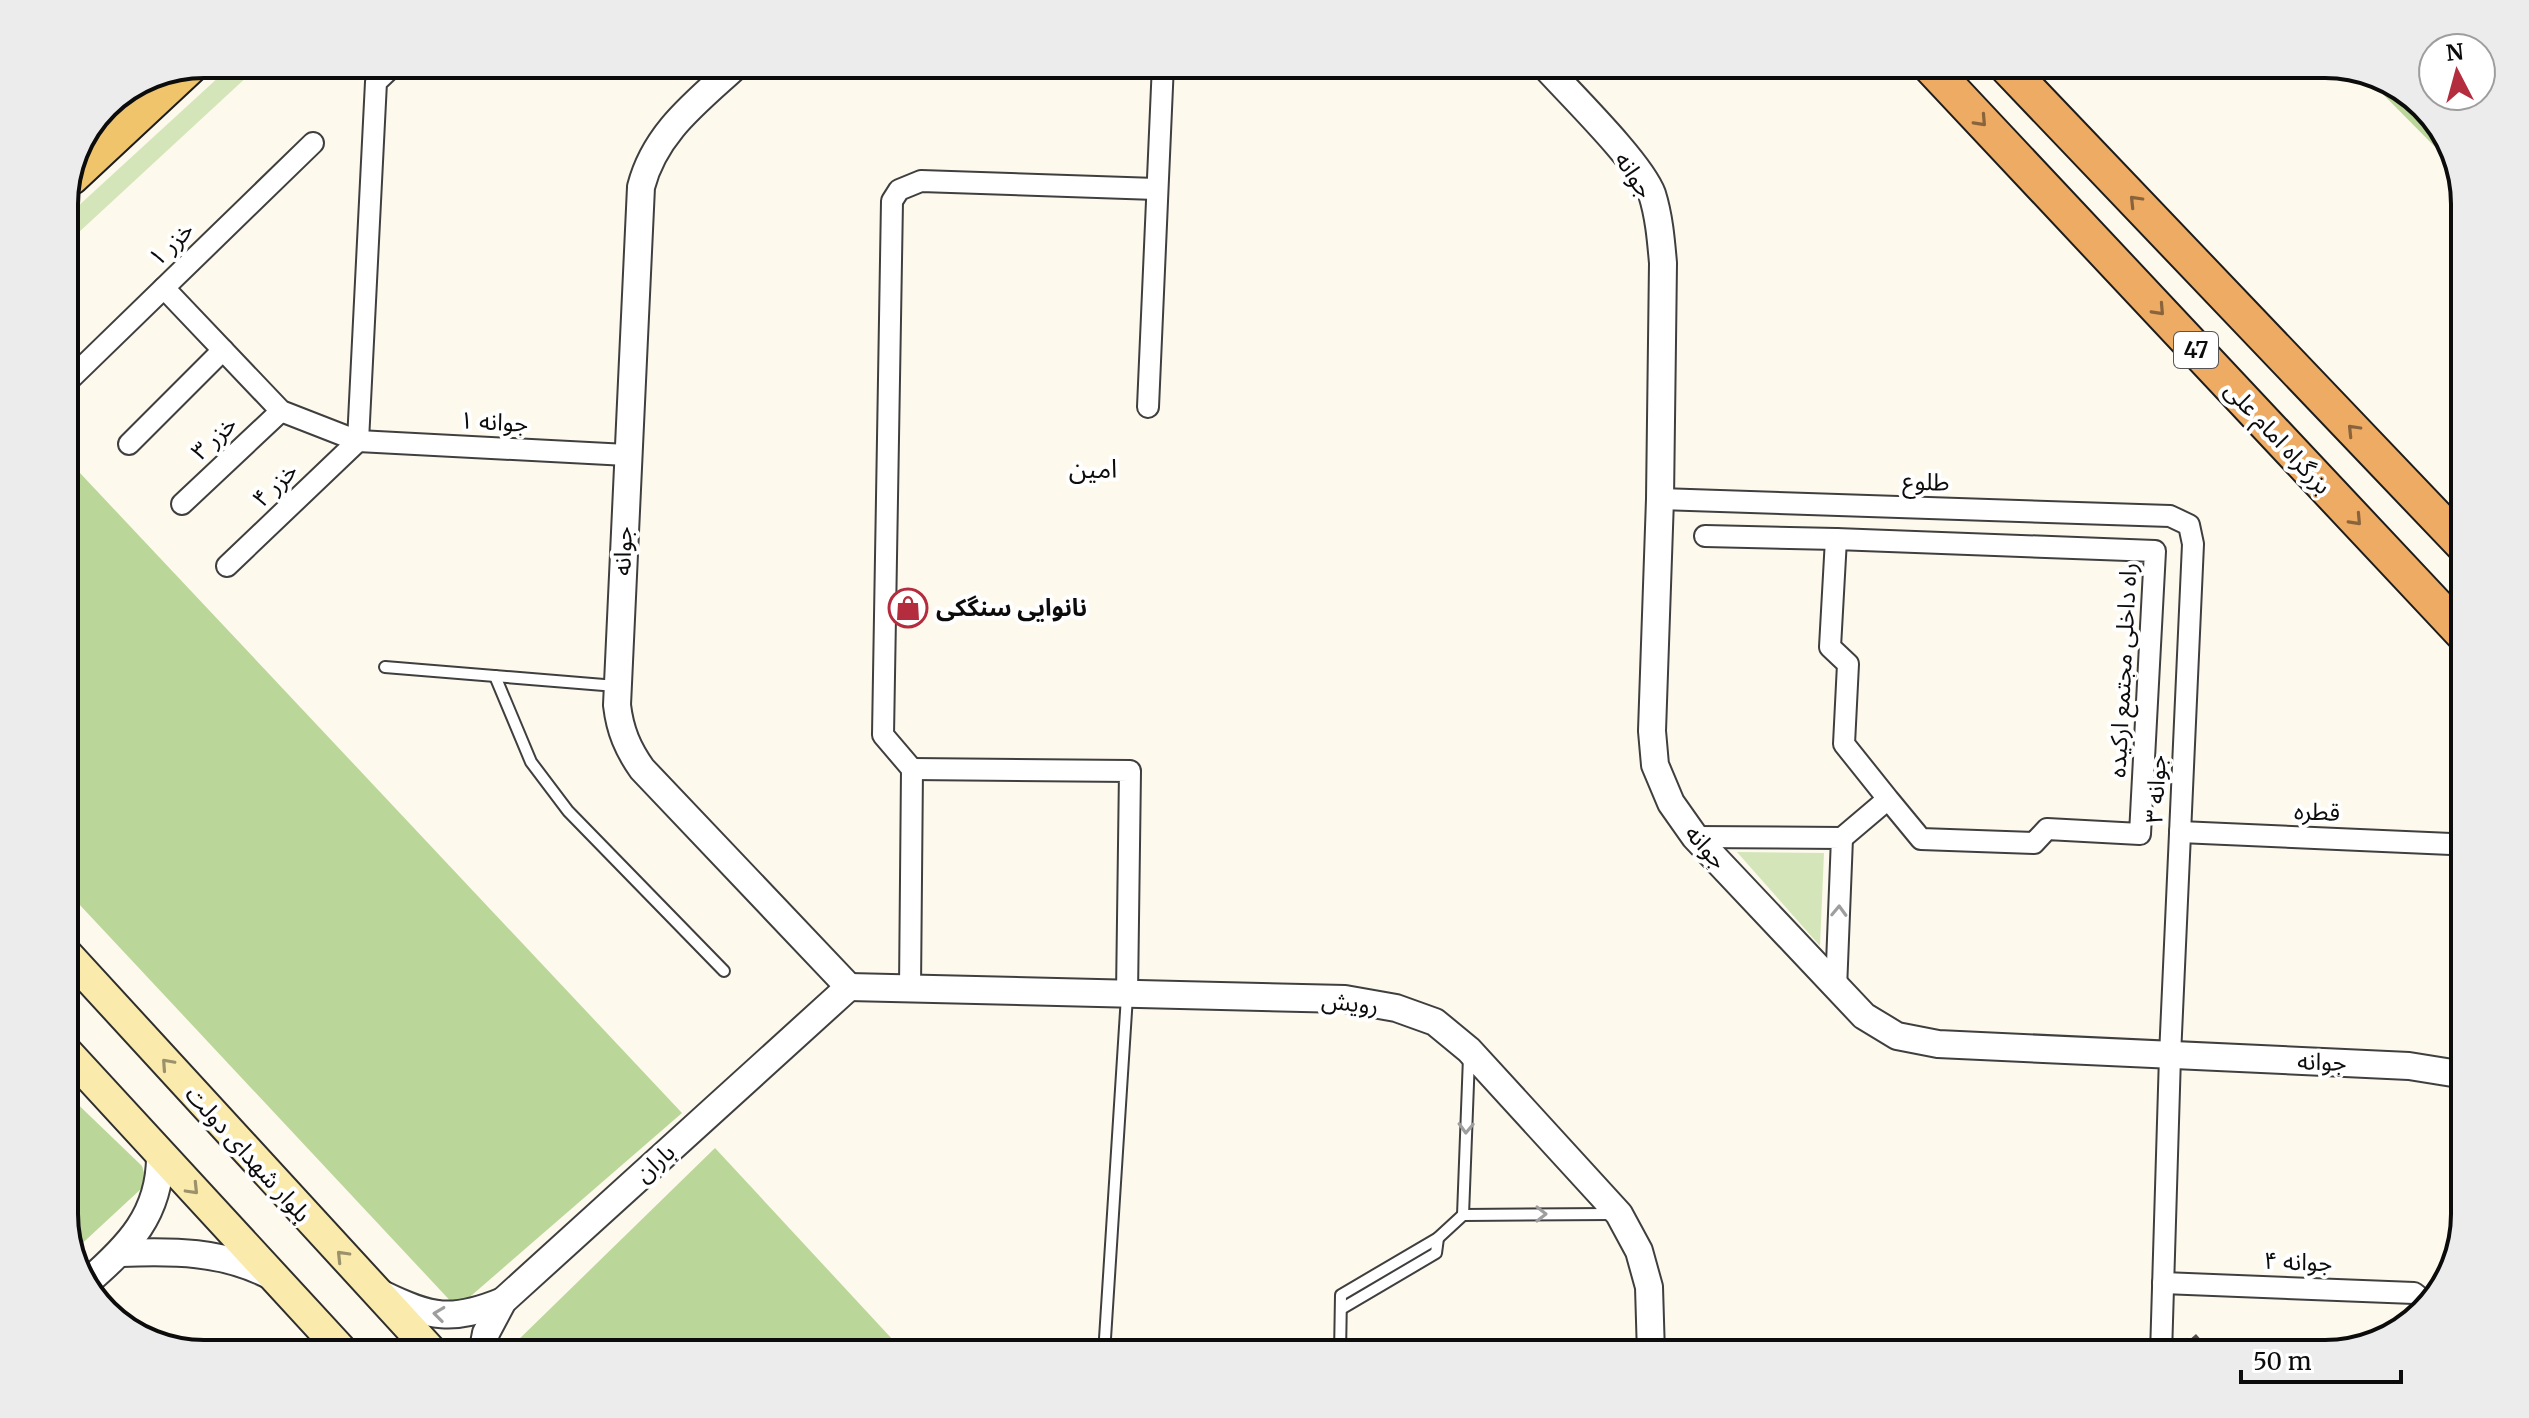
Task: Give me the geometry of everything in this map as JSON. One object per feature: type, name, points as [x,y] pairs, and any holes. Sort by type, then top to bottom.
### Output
[{"type":"highway","name":"بزرگراه امام علی","points":[[1941,78],[2451,621]]},
{"type":"highway","name":"47","points":[[2017,78],[2451,532]]},
{"type":"main road","points":[[84,166],[169,84]]},
{"type":"main road","name":"بلوار شهدای دولت","points":[[78,966],[421,1340]]},
{"type":"main road","points":[[78,1064],[333,1340]]},
{"type":"street","points":[[358,441],[376,82],[380,78]]},
{"type":"street","name":"جوانه","points":[[723,78],[670,128],[647,166],[641,187],[627,455],[618,686],[620,726],[629,751],[642,769],[849,987]]},
{"type":"street","points":[[1148,407],[1162,78]]},
{"type":"street","name":"جوانه","points":[[1556,78],[1635,167],[1651,192],[1663,263],[1660,499],[1652,731],[1655,765],[1671,803],[1695,837],[1836,989],[1864,1016],[1897,1036],[1938,1044],[2409,1066],[2451,1073]]},
{"type":"street","name":"خزر ۱","points":[[78,371],[313,143]]},
{"type":"street","points":[[910,988],[912,769],[883,735],[892,201],[899,190],[921,181],[1156,189]]},
{"type":"street","points":[[164,288],[281,411]]},
{"type":"street","points":[[129,444],[223,350]]},
{"type":"street","name":"جوانه ۱","points":[[281,411],[358,441],[627,455]]},
{"type":"street","name":"خزر ۳","points":[[182,504],[281,411]]},
{"type":"street","name":"خزر ۴","points":[[227,566],[358,441]]},
{"type":"street","name":"طلوع","points":[[1660,499],[2170,516],[2189,525]]},
{"type":"street","name":"جوانه ۳","points":[[2170,1056],[2193,544],[2189,525]]},
{"type":"street","name":"راه داخلی مجتمع ارکیده","points":[[1705,536],[1836,539],[2155,551],[2140,834],[2047,829],[2034,843],[1921,839],[1844,744],[1848,664],[1830,647],[1836,539]]},
{"type":"street","points":[[912,769],[1130,771],[1127,994]]},
{"type":"street","points":[[1695,837],[1842,838],[1888,799]]},
{"type":"street","name":"قطره","points":[[2180,832],[2451,844]]},
{"type":"street","points":[[1836,989],[1842,838]]},
{"type":"street","name":"رویش","points":[[849,987],[1345,999],[1396,1008],[1435,1022],[1469,1050],[1619,1214],[1639,1251],[1649,1287],[1651,1340]]},
{"type":"street","name":"باران","points":[[485,1340],[503,1301],[849,987]]},
{"type":"street","points":[[2161,1340],[2170,1056]]},
{"type":"street","points":[[94,1276],[121,1253],[152,1206],[160,1183],[160,1154]]},
{"type":"street","points":[[121,1253],[193,1252],[241,1261],[279,1280]]},
{"type":"street","name":"جوانه ۴","points":[[2163,1283],[2414,1293],[2419,1297]]},
{"type":"street","points":[[377,1292],[417,1311],[446,1317],[470,1314],[503,1301]]},
{"type":"lane","points":[[385,667],[618,686]]},
{"type":"lane","points":[[495,676],[531,762],[568,811],[724,971]]},
{"type":"lane","points":[[1105,1340],[1127,994]]},
{"type":"lane","points":[[1463,1215],[1469,1050]]},
{"type":"lane","points":[[1340,1340],[1341,1309],[1436,1253],[1438,1238],[1463,1215],[1619,1214]]},
{"type":"green space","points":[[218,78],[246,78],[78,233],[78,206]]},
{"type":"green space","points":[[2380,91],[2414,115],[2438,150]]},
{"type":"green space","points":[[78,471],[682,1113],[457,1308],[78,903]]},
{"type":"green space","points":[[1737,852],[1824,853],[1820,946]]},
{"type":"green space","points":[[78,1104],[142,1166],[145,1176],[142,1188],[82,1244],[78,1222]]},
{"type":"green space","points":[[715,1148],[893,1340],[518,1340]]},
{"type":"place","name":"نانوایی سنگکی","points":[[908,608]]},
{"type":"district","name":"امین","points":[[1093,469]]}]
